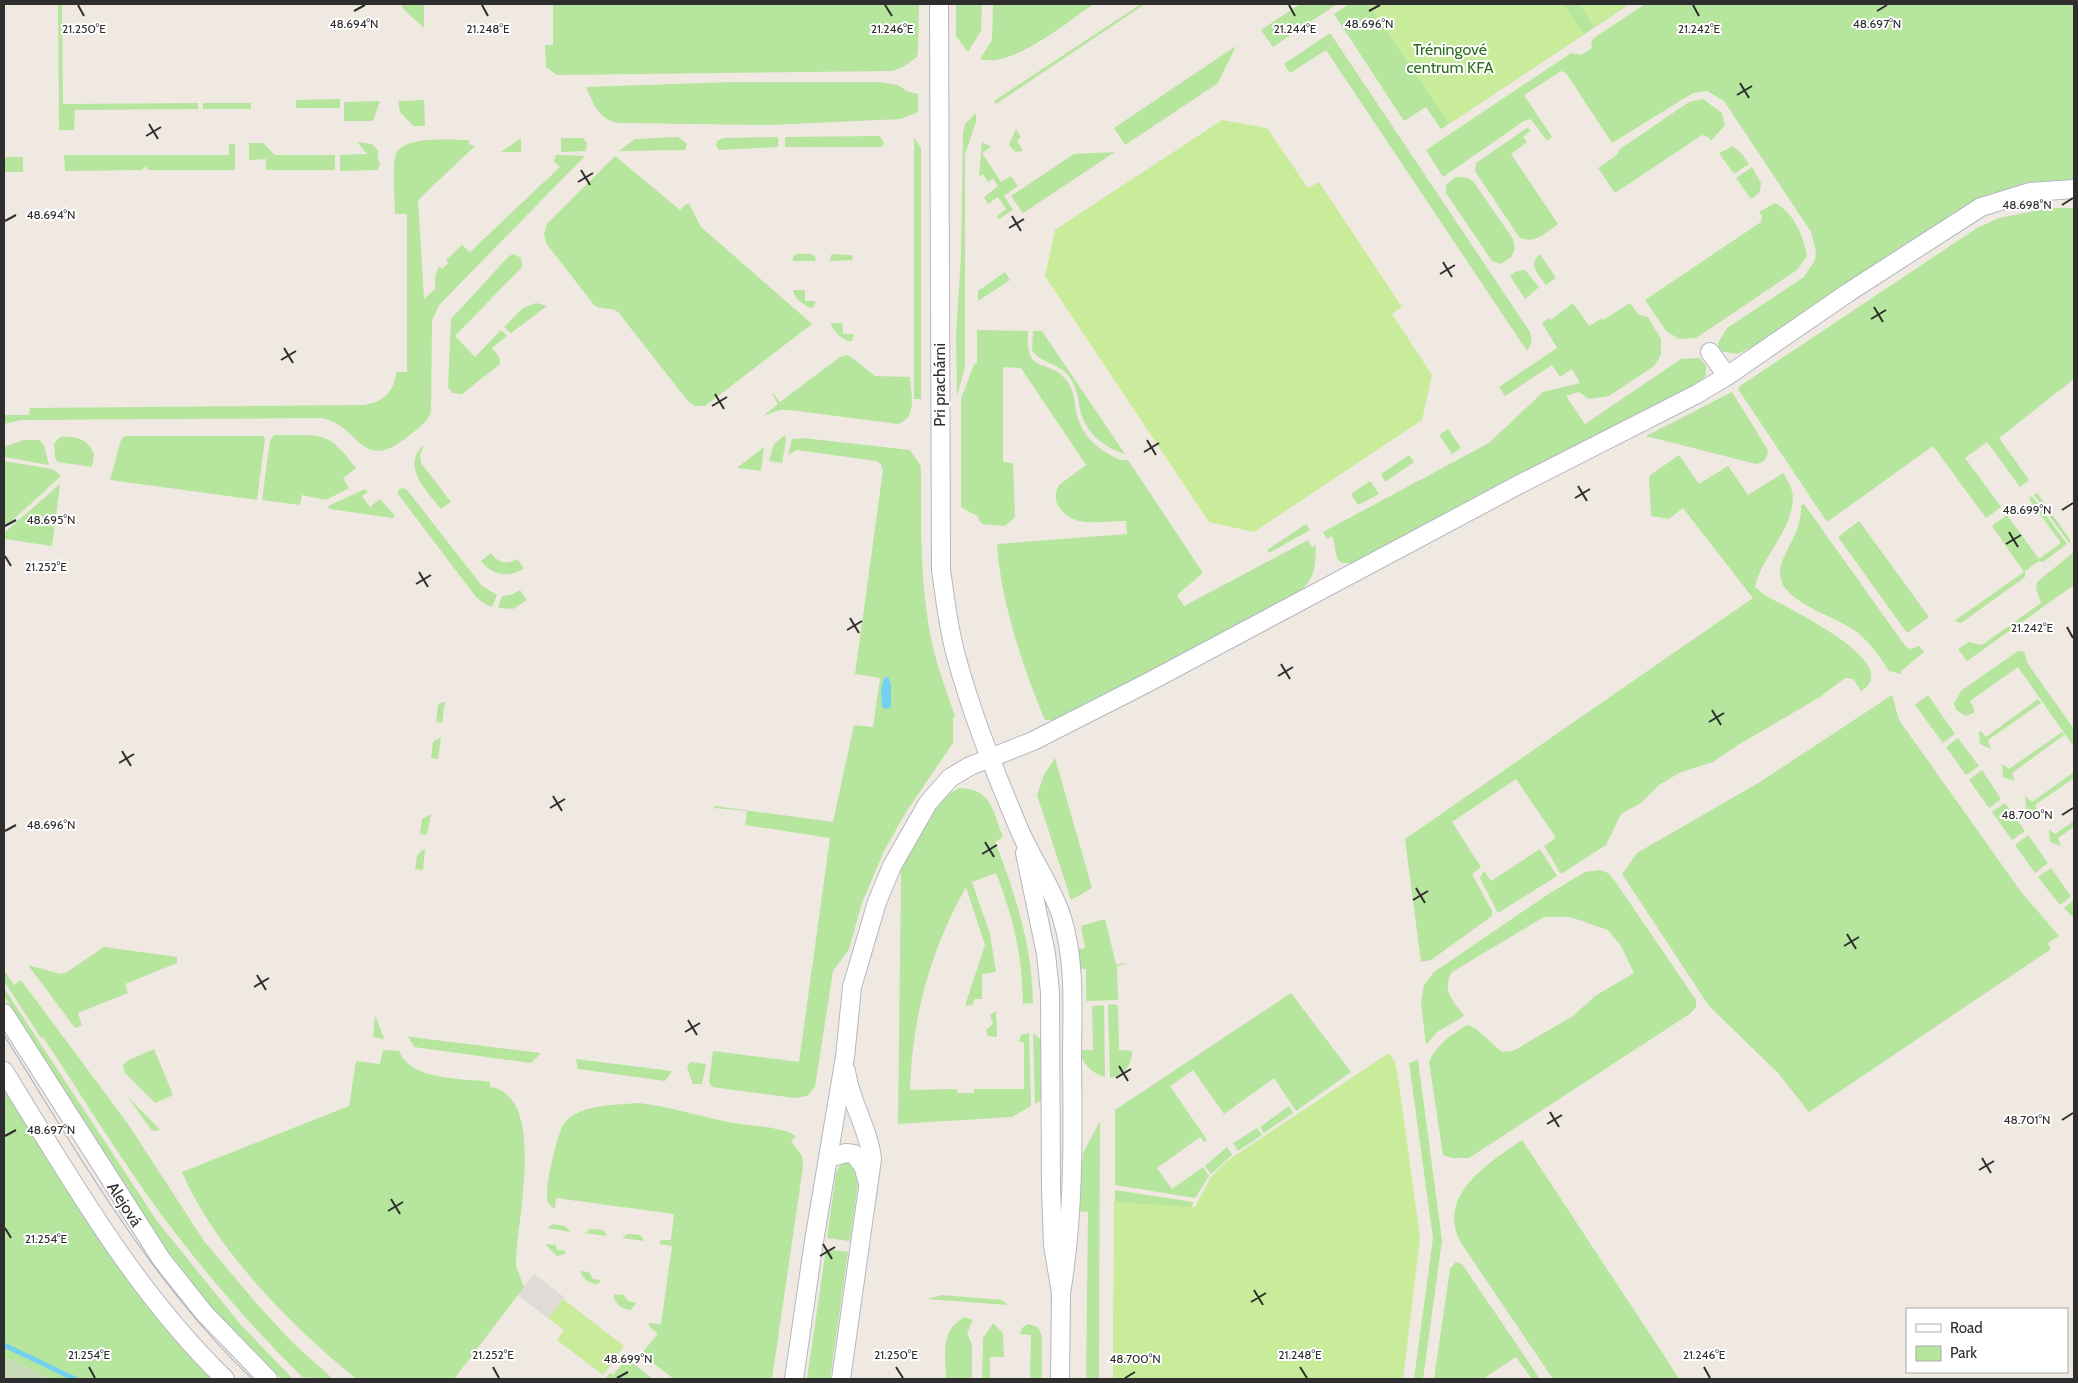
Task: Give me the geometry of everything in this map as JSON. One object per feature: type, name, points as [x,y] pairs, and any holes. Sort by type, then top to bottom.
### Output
[{"type":"street","name":"Pri prachárni","points":[[939,4],[941,570],[954,650],[973,712],[1020,831]]},
{"type":"street","points":[[794,1379],[845,1057],[852,988],[877,902],[892,866],[910,832],[940,788],[960,771],[1033,741],[1147,683],[1522,483],[1697,394],[1727,376],[1849,292],[1981,207],[2030,192],[2074,189]]},
{"type":"street","points":[[1710,352],[1727,376]]},
{"type":"street","points":[[1020,831],[1045,946],[1050,992],[1051,1196],[1053,1245],[1061,1293]]},
{"type":"street","points":[[1020,831],[1047,881],[1061,915],[1071,962],[1072,1180],[1068,1254],[1061,1293],[1060,1379]]},
{"type":"street","name":"Alejová","points":[[4,1013],[162,1260],[205,1314],[268,1379]]},
{"type":"street","points":[[841,1379],[872,1159],[870,1147],[853,1100],[845,1057]]},
{"type":"street","name":"Alejová","points":[[4,1071],[136,1275],[179,1330],[225,1379]]},
{"type":"street","points":[[835,1116],[845,1120],[857,1137],[865,1159],[869,1185]]},
{"type":"street","points":[[828,1158],[846,1153],[854,1154],[863,1166],[869,1185]]},
{"type":"green space","points":[[58,4],[62,4],[63,104],[198,103],[198,109],[75,110],[74,130],[59,130]]},
{"type":"green space","points":[[402,4],[424,4],[424,28],[402,8]]},
{"type":"green space","points":[[553,4],[919,4],[918,50],[917,57],[903,67],[892,71],[557,75],[546,67],[545,45],[553,45]]},
{"type":"green space","points":[[956,4],[982,4],[981,31],[968,52],[956,36]]},
{"type":"green space","points":[[993,4],[1094,4],[1055,32],[1023,50],[1008,57],[993,60],[980,59],[992,40]]},
{"type":"green space","points":[[1141,4],[1145,4],[996,104],[994,101]]},
{"type":"green space","points":[[1300,4],[1337,4],[1273,47],[1261,30]]},
{"type":"green space","name":"Tréningové centrum KFA","points":[[1349,4],[1630,4],[1441,129],[1426,107],[1404,121],[1334,14]]},
{"type":"green space","name":"Tréningové centrum KFA","points":[[1368,4],[1563,4],[1584,34],[1449,124]]},
{"type":"green space","points":[[1579,4],[1630,4],[1594,27]]},
{"type":"green space","points":[[1645,4],[2074,4],[2074,181],[2042,182],[1989,194],[1757,345],[1737,354],[1719,351],[1718,343],[1727,328],[1804,277],[1815,260],[1816,251],[1811,232],[1724,101],[1707,91],[1693,93],[1612,143],[1566,73],[1561,71],[1524,95],[1552,137],[1547,141],[1531,119],[1524,121],[1443,177],[1426,150],[1571,53],[1581,55],[1592,48],[1591,42],[1594,38]]},
{"type":"green space","points":[[1330,33],[1530,332],[1532,342],[1527,351],[1326,50],[1290,73],[1284,64]]},
{"type":"green space","points":[[1236,46],[1218,83],[1125,145],[1114,128]]},
{"type":"green space","points":[[732,82],[878,82],[898,85],[907,91],[918,94],[918,112],[901,119],[769,125],[619,123],[607,119],[598,111],[586,87]]},
{"type":"green space","points":[[340,99],[340,108],[296,108],[296,100]]},
{"type":"green space","points":[[1703,99],[1722,113],[1725,125],[1711,141],[1708,137],[1702,135],[1615,193],[1598,168],[1617,155],[1620,149],[1689,102]]},
{"type":"green space","points":[[424,100],[425,126],[413,126],[400,112],[398,101]]},
{"type":"green space","points":[[380,101],[373,121],[344,121],[344,102]]},
{"type":"green space","points":[[203,103],[251,103],[251,109],[203,109]]},
{"type":"green space","points":[[976,113],[976,122],[965,154],[965,367],[957,396],[956,335],[961,257],[963,133],[965,124]]},
{"type":"green space","points":[[1222,120],[1267,128],[1308,188],[1319,182],[1402,307],[1392,314],[1432,375],[1422,420],[1254,532],[1209,522],[1045,276],[1055,230]]},
{"type":"green space","points":[[1527,128],[1531,130],[1523,137],[1527,142],[1511,154],[1558,224],[1539,237],[1530,240],[1519,237],[1475,171],[1476,163]]},
{"type":"green space","points":[[1016,129],[1021,137],[1017,141],[1023,150],[1020,152],[1014,151],[1009,145]]},
{"type":"green space","points":[[880,136],[884,143],[882,147],[785,147],[785,137]]},
{"type":"green space","points":[[678,137],[687,144],[685,150],[619,151],[635,139]]},
{"type":"green space","points":[[778,137],[778,147],[719,150],[716,146],[717,141],[723,138]]},
{"type":"green space","points":[[521,138],[521,152],[501,152]]},
{"type":"green space","points":[[561,138],[583,138],[587,143],[586,151],[561,152]]},
{"type":"green space","points":[[914,138],[921,148],[921,399],[914,399]]},
{"type":"green space","points":[[430,140],[470,141],[468,144],[475,146],[418,200],[424,299],[435,289],[435,277],[439,266],[442,269],[448,263],[446,260],[462,245],[470,252],[560,167],[554,161],[556,155],[585,156],[439,305],[432,321],[431,412],[420,426],[391,448],[379,451],[370,449],[361,444],[345,429],[322,418],[21,420],[4,424],[4,415],[29,415],[30,408],[362,405],[375,402],[386,396],[393,385],[396,372],[407,372],[407,214],[395,214],[395,157],[402,147],[410,143]]},
{"type":"green space","points":[[357,142],[372,144],[378,151],[378,161],[380,162],[378,170],[340,171],[340,155],[367,154]]},
{"type":"green space","points":[[982,142],[991,147],[982,153],[1001,182],[1011,176],[1018,186],[1004,196],[1013,210],[999,219],[997,216],[1006,209],[998,197],[988,204],[984,197],[998,186],[993,179],[988,182],[983,174],[979,177]]},
{"type":"green space","points":[[249,143],[263,143],[275,155],[335,155],[335,170],[266,170],[266,159],[249,160]]},
{"type":"green space","points":[[229,144],[235,144],[235,170],[148,170],[147,167],[143,168],[143,170],[65,171],[64,155],[229,155]]},
{"type":"green space","points":[[1733,146],[1749,164],[1734,174],[1719,153]]},
{"type":"green space","points":[[1115,152],[1023,213],[1011,196],[1074,154]]},
{"type":"green space","points":[[615,156],[680,210],[686,204],[689,204],[701,227],[812,324],[705,406],[695,406],[688,401],[618,312],[594,305],[546,243],[544,234],[547,224]]},
{"type":"green space","points":[[4,157],[23,157],[23,172],[4,172]]},
{"type":"green space","points":[[1752,167],[1761,183],[1760,192],[1751,199],[1736,178]]},
{"type":"green space","points":[[1456,177],[1468,178],[1473,181],[1513,239],[1515,249],[1511,257],[1501,264],[1492,261],[1446,193],[1446,185]]},
{"type":"green space","points":[[1775,203],[1793,219],[1803,240],[1807,256],[1797,270],[1696,338],[1679,339],[1666,331],[1645,300],[1761,222],[1762,216],[1759,212]]},
{"type":"green space","points":[[2050,208],[2074,208],[2074,379],[1999,438],[2029,480],[2020,487],[1987,442],[1965,458],[2001,507],[1986,518],[1933,446],[1827,522],[1738,389],[1740,386],[1977,228],[1999,218]]},
{"type":"green space","points":[[514,254],[521,258],[522,267],[455,336],[475,357],[501,330],[507,336],[492,348],[499,357],[500,364],[462,394],[452,393],[448,387],[451,319],[509,256]]},
{"type":"green space","points":[[797,254],[811,254],[815,256],[816,261],[792,261]]},
{"type":"green space","points":[[1540,254],[1556,278],[1546,285],[1534,266],[1536,258]]},
{"type":"green space","points":[[831,255],[852,255],[853,260],[830,261]]},
{"type":"green space","points":[[1525,270],[1539,287],[1525,299],[1510,276],[1517,271]]},
{"type":"green space","points":[[1005,272],[1010,280],[978,301],[978,291]]},
{"type":"green space","points":[[793,290],[805,290],[805,301],[816,301],[813,308],[800,302]]},
{"type":"green space","points":[[536,303],[547,306],[511,333],[504,327],[523,308]]},
{"type":"green space","points":[[1573,303],[1589,326],[1602,318],[1603,320],[1630,303],[1638,314],[1648,317],[1661,339],[1661,355],[1654,366],[1609,396],[1589,399],[1579,392],[1566,396],[1585,424],[1681,359],[1700,358],[1706,366],[1706,375],[1700,382],[1537,465],[1357,562],[1348,563],[1339,560],[1332,536],[1327,539],[1323,532],[1489,443],[1543,392],[1580,383],[1572,369],[1560,377],[1552,365],[1505,396],[1499,387],[1557,348],[1542,323],[1549,318],[1551,320]]},
{"type":"green space","points":[[831,323],[842,323],[843,334],[854,334],[852,341],[845,340],[839,335]]},
{"type":"green space","points":[[977,330],[1028,331],[1028,346],[1034,361],[1053,369],[1070,385],[1080,424],[1087,436],[1112,456],[1120,460],[1128,460],[1203,573],[1177,595],[1184,606],[1308,540],[1312,547],[1316,545],[1314,571],[1308,583],[1288,599],[1057,720],[1045,720],[1014,633],[1003,587],[997,544],[1127,534],[1126,521],[1081,521],[1065,514],[1059,507],[1056,496],[1059,485],[1086,465],[1021,368],[1003,367],[1003,462],[1013,463],[1015,517],[1005,526],[982,524],[977,516],[961,507],[961,399],[974,364],[977,363]]},
{"type":"green space","points":[[1033,331],[1042,331],[1125,454],[1104,444],[1092,434],[1084,421],[1071,379],[1063,370],[1039,358],[1032,350]]},
{"type":"green space","points":[[848,355],[875,376],[910,377],[912,405],[911,411],[904,421],[898,424],[790,410],[780,410],[763,416],[778,404],[773,393],[780,402],[840,357]]},
{"type":"green space","points":[[1732,392],[1768,450],[1766,458],[1762,463],[1756,464],[1646,436]]},
{"type":"green space","points":[[1448,429],[1461,448],[1452,454],[1439,435]]},
{"type":"green space","points":[[274,435],[313,435],[329,440],[346,455],[356,468],[343,478],[349,488],[326,500],[302,495],[300,505],[262,500],[270,441]]},
{"type":"green space","points":[[785,435],[786,441],[782,463],[769,461],[774,444]]},
{"type":"green space","points":[[125,436],[264,436],[257,500],[110,480],[121,440]]},
{"type":"green space","points":[[60,437],[80,439],[88,444],[94,454],[92,467],[58,462],[55,458],[54,444]]},
{"type":"green space","points":[[803,438],[910,450],[921,466],[922,547],[926,608],[934,650],[955,716],[953,718],[953,743],[906,812],[884,851],[862,903],[849,949],[833,971],[815,1087],[807,1096],[795,1098],[712,1087],[709,1082],[713,1051],[799,1062],[830,838],[745,825],[747,811],[714,808],[715,806],[833,822],[854,725],[873,727],[880,678],[855,674],[883,470],[881,464],[876,461],[797,450],[788,455],[792,439]]},
{"type":"green space","points":[[24,440],[39,440],[44,445],[49,465],[4,457],[4,447]]},
{"type":"green space","points":[[424,445],[420,455],[421,463],[451,502],[441,509],[424,487],[415,470],[417,453]]},
{"type":"green space","points":[[764,447],[761,471],[738,468],[738,467]]},
{"type":"green space","points":[[1409,455],[1414,462],[1385,482],[1381,474]]},
{"type":"green space","points":[[1679,455],[1699,484],[1728,466],[1748,495],[1783,473],[1792,491],[1791,510],[1788,521],[1764,565],[1755,587],[1766,596],[1817,624],[1856,652],[1868,666],[1871,680],[1861,691],[1853,679],[1845,678],[1820,697],[1738,745],[1713,762],[1679,773],[1659,785],[1641,803],[1621,814],[1606,845],[1561,874],[1544,846],[1556,838],[1516,779],[1452,822],[1481,867],[1472,874],[1492,911],[1492,916],[1431,960],[1421,962],[1405,839],[1753,598],[1683,508],[1669,519],[1651,516],[1649,476]]},
{"type":"green space","points":[[4,461],[52,469],[61,476],[4,528]]},
{"type":"green space","points":[[1370,481],[1379,494],[1358,505],[1351,494]]},
{"type":"green space","points":[[60,484],[52,546],[4,539],[4,533]]},
{"type":"green space","points":[[403,488],[407,490],[482,586],[497,595],[492,607],[476,597],[398,494],[398,490]]},
{"type":"green space","points":[[365,489],[368,492],[362,496],[370,507],[380,499],[395,516],[392,518],[330,509],[328,506]]},
{"type":"green space","points":[[2037,493],[2071,541],[2069,543],[2034,495]]},
{"type":"green space","points":[[2032,496],[2067,544],[2043,562],[2039,561],[2025,571],[2025,577],[1961,623],[1954,621],[2024,572],[1992,526],[2007,515],[2039,559],[2061,543],[2029,499]]},
{"type":"green space","points":[[1804,504],[1906,647],[1911,649],[1919,646],[1924,652],[1901,671],[1902,674],[1889,671],[1875,651],[1858,633],[1790,594],[1783,585],[1780,568],[1795,535],[1801,516],[1801,506]]},
{"type":"green space","points":[[1859,521],[1929,617],[1907,633],[1838,537]]},
{"type":"green space","points":[[1306,524],[1310,530],[1269,553],[1267,550]]},
{"type":"green space","points":[[2074,552],[2074,585],[1967,661],[1958,649],[1969,642],[1982,645],[2041,603],[2036,589],[2037,582]]},
{"type":"green space","points":[[491,553],[503,562],[517,559],[524,568],[512,574],[501,574],[490,570],[481,561]]},
{"type":"green space","points":[[520,590],[527,600],[513,609],[498,608],[502,596],[511,595]]},
{"type":"green space","points":[[2018,651],[2024,652],[2028,664],[2074,729],[2074,747],[2018,667],[1970,701],[1974,713],[1966,716],[1956,710],[1954,703],[1962,690]]},
{"type":"green space","points":[[1892,695],[1899,720],[2022,893],[2059,936],[2048,943],[2051,949],[1809,1112],[1778,1073],[1709,1006],[1622,874],[1637,853],[1760,782]]},
{"type":"green space","points":[[1928,695],[1955,734],[1943,743],[1915,705]]},
{"type":"green space","points":[[2038,699],[2041,703],[1988,740],[1991,749],[1980,744],[1979,732],[1981,731],[1986,737]]},
{"type":"green space","points":[[445,702],[442,723],[436,722],[438,705]]},
{"type":"green space","points":[[2062,732],[2064,735],[2012,773],[2015,781],[2003,777],[2002,764],[2009,769]]},
{"type":"green space","points":[[441,737],[438,759],[431,758],[433,742]]},
{"type":"green space","points":[[1958,738],[1979,766],[1966,775],[1946,747]]},
{"type":"green space","points":[[1055,758],[1092,888],[1071,900],[1037,795],[1044,775]]},
{"type":"green space","points":[[1982,770],[2001,799],[1989,808],[1969,780]]},
{"type":"green space","points":[[2074,772],[2074,778],[2035,805],[2038,814],[2026,809],[2025,796],[2032,802]]},
{"type":"green space","points":[[960,788],[971,789],[985,797],[990,804],[1003,837],[995,842],[1016,901],[1026,941],[1030,961],[1033,1003],[1023,1004],[1021,969],[1016,937],[1008,906],[996,873],[972,882],[990,934],[996,972],[982,974],[982,999],[975,999],[972,1005],[965,1006],[985,945],[966,887],[942,935],[925,985],[915,1036],[910,1090],[957,1089],[957,1093],[974,1093],[974,1089],[1024,1089],[1024,1043],[1019,1041],[1021,1035],[1029,1033],[1031,1106],[1012,1117],[898,1124],[901,870],[925,823],[950,793]]},
{"type":"green space","points":[[2005,803],[2025,831],[2012,840],[1992,812]]},
{"type":"green space","points":[[431,814],[427,835],[420,834],[422,819]]},
{"type":"green space","points":[[2074,821],[2074,827],[2058,838],[2061,846],[2050,842],[2049,829],[2055,834]]},
{"type":"green space","points":[[2028,835],[2048,863],[2035,873],[2015,845]]},
{"type":"green space","points":[[1540,849],[1557,876],[1498,913],[1480,878],[1484,871],[1491,881]]},
{"type":"green space","points":[[422,850],[425,850],[423,870],[415,869],[417,856]]},
{"type":"green space","points":[[2051,868],[2071,896],[2060,905],[2038,877]]},
{"type":"green space","points":[[1600,870],[1608,873],[1615,881],[1696,1000],[1696,1007],[1691,1013],[1469,1158],[1452,1158],[1443,1155],[1429,1062],[1445,1040],[1467,1025],[1475,1028],[1502,1052],[1513,1051],[1573,1016],[1595,996],[1634,973],[1621,946],[1608,930],[1570,917],[1544,917],[1452,972],[1448,990],[1452,1000],[1464,1016],[1437,1032],[1426,1045],[1421,1002],[1424,985],[1434,972],[1547,895],[1585,872]]},
{"type":"green space","points":[[2074,900],[2074,919],[2064,908]]},
{"type":"green space","points":[[1105,919],[1116,964],[1129,963],[1117,966],[1118,1000],[1086,1001],[1086,969],[1075,969],[1073,950],[1085,948],[1081,926]]},
{"type":"green space","points":[[104,947],[177,957],[177,963],[125,984],[128,993],[78,1013],[82,1026],[75,1028],[28,965],[60,974],[67,972]]},
{"type":"green space","points":[[4,970],[14,985],[21,980],[128,1124],[204,1241],[292,1342],[333,1379],[302,1377],[246,1318],[194,1257],[145,1192],[43,1037],[41,1038],[4,981]]},
{"type":"green space","points":[[4,988],[157,1221],[241,1325],[293,1379],[281,1379],[207,1302],[158,1238],[4,996]]},
{"type":"green space","points":[[1291,993],[1351,1072],[1296,1111],[1274,1078],[1224,1114],[1193,1070],[1170,1086],[1207,1140],[1204,1142],[1200,1137],[1157,1168],[1172,1189],[1203,1167],[1209,1176],[1195,1198],[1115,1185],[1115,1110]]},
{"type":"green space","points":[[1108,1004],[1118,1005],[1119,1050],[1132,1051],[1131,1061],[1126,1069],[1119,1075],[1110,1078]]},
{"type":"green space","points":[[1104,1005],[1105,1077],[1088,1067],[1079,1050],[1093,1050],[1092,1006]]},
{"type":"green space","points":[[996,1011],[997,1037],[988,1036],[986,1030],[993,1024],[990,1015]]},
{"type":"green space","points":[[375,1015],[384,1039],[373,1037]]},
{"type":"green space","points":[[1033,1033],[1043,1041],[1044,1099],[1035,1104]]},
{"type":"green space","points":[[408,1036],[541,1053],[531,1063],[414,1047]]},
{"type":"green space","points":[[154,1049],[173,1095],[155,1103],[125,1073],[123,1065],[129,1060]]},
{"type":"green space","points":[[383,1050],[399,1051],[405,1061],[425,1073],[490,1082],[490,1087],[508,1095],[519,1112],[524,1136],[525,1163],[516,1265],[524,1287],[454,1379],[357,1379],[307,1336],[235,1258],[214,1230],[196,1201],[182,1172],[349,1106],[356,1061],[380,1064]]},
{"type":"green space","points":[[1389,1053],[1395,1062],[1398,1077],[1420,1238],[1403,1379],[1113,1379],[1114,1202],[1195,1207],[1211,1177],[1227,1161]]},
{"type":"green space","points":[[576,1059],[672,1071],[665,1081],[578,1069]]},
{"type":"green space","points":[[1418,1060],[1442,1241],[1423,1379],[1414,1379],[1433,1238],[1409,1063]]},
{"type":"green space","points":[[690,1062],[706,1064],[702,1084],[693,1084],[687,1067]]},
{"type":"green space","points":[[4,1088],[100,1240],[126,1277],[182,1347],[213,1379],[51,1379],[4,1357]]},
{"type":"green space","points":[[127,1096],[160,1130],[153,1131],[150,1128]]},
{"type":"green space","points":[[650,1104],[737,1124],[772,1128],[796,1136],[791,1141],[802,1156],[803,1167],[772,1379],[674,1379],[641,1354],[658,1334],[649,1326],[649,1323],[661,1324],[672,1246],[659,1244],[661,1240],[671,1240],[674,1214],[556,1198],[555,1209],[548,1202],[547,1190],[550,1170],[559,1136],[565,1122],[580,1112],[599,1106]]},
{"type":"green space","points":[[1289,1106],[1293,1113],[1264,1133],[1260,1127]]},
{"type":"green space","points":[[1100,1121],[1099,1379],[1086,1379],[1088,1212],[1077,1211],[1083,1153]]},
{"type":"green space","points":[[1257,1128],[1262,1135],[1238,1151],[1233,1143]]},
{"type":"green space","points":[[1522,1140],[1679,1379],[1553,1379],[1461,1243],[1455,1226],[1455,1210],[1460,1195],[1481,1170]]},
{"type":"green space","points":[[1227,1147],[1232,1155],[1211,1174],[1205,1166]]},
{"type":"green space","points":[[844,1162],[849,1162],[859,1175],[850,1241],[827,1238],[836,1173]]},
{"type":"green space","points":[[1115,1190],[1193,1202],[1185,1241],[1113,1379]]},
{"type":"green space","points":[[553,1224],[565,1226],[570,1232],[547,1228]]},
{"type":"green space","points":[[590,1229],[603,1230],[607,1236],[585,1233]]},
{"type":"green space","points":[[627,1234],[640,1235],[645,1241],[622,1238]]},
{"type":"green space","points":[[545,1244],[556,1245],[557,1250],[566,1251],[565,1254],[557,1256]]},
{"type":"green space","points":[[826,1249],[848,1252],[830,1379],[807,1379]]},
{"type":"green space","points":[[1456,1262],[1462,1264],[1540,1379],[1532,1379],[1516,1357],[1483,1379],[1434,1379],[1450,1269]]},
{"type":"green space","points":[[580,1271],[589,1272],[593,1279],[601,1280],[598,1284],[590,1282]]},
{"type":"green space","points":[[614,1294],[624,1295],[628,1301],[636,1303],[631,1310],[625,1309],[617,1303]]},
{"type":"green space","points":[[942,1295],[1002,1300],[1008,1305],[927,1299]]},
{"type":"green space","points":[[563,1299],[624,1346],[603,1375],[557,1340],[564,1330],[548,1318]]},
{"type":"green space","points":[[965,1317],[973,1320],[967,1333],[972,1345],[972,1379],[946,1379],[945,1352],[948,1336],[951,1329]]},
{"type":"green space","points":[[993,1323],[1003,1333],[1004,1357],[990,1357],[990,1379],[982,1379],[983,1338]]},
{"type":"green space","points":[[1028,1324],[1038,1327],[1042,1336],[1042,1379],[1030,1379],[1031,1335],[1020,1334],[1022,1328]]},
{"type":"green space","points":[[4,1357],[51,1379],[4,1379]]},
{"type":"green space","points":[[629,1360],[653,1379],[605,1379],[610,1373],[613,1375],[622,1364]]},
{"type":"shaded area","points":[[534,1274],[564,1297],[548,1318],[518,1295]]},
{"type":"water","points":[[888,677],[891,684],[891,707],[886,709],[882,707],[881,690],[884,678]]},
{"type":"waterway","points":[[4,1345],[75,1379]]},
{"type":"tram line","points":[[4,1035],[88,1170],[148,1258],[215,1341],[252,1379]]}]
